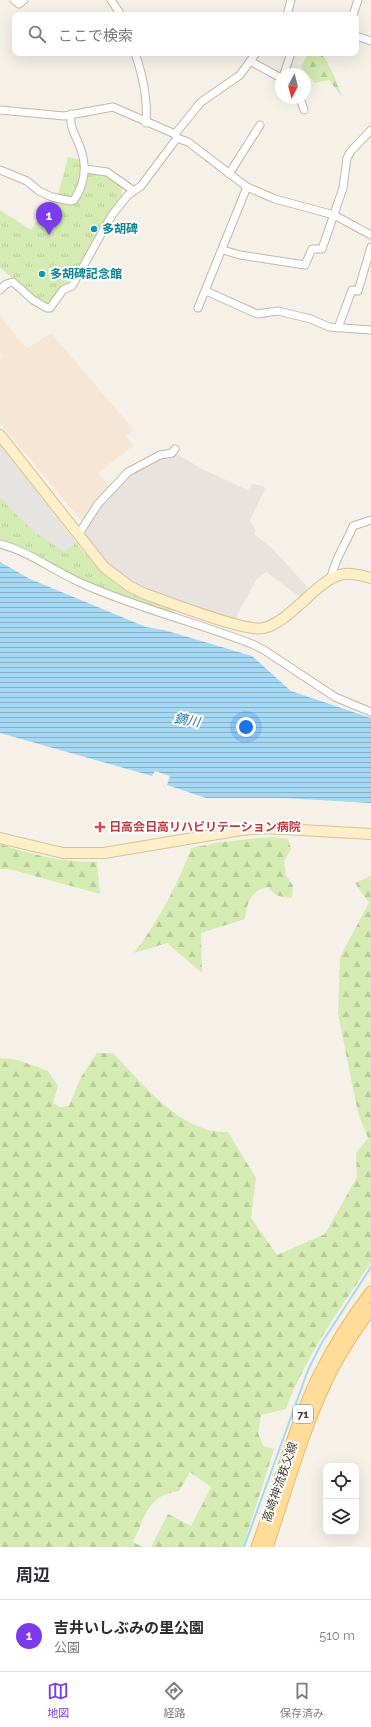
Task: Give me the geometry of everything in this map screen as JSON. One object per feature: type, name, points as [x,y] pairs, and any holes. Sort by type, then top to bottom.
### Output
[{"type":"main road","name":"高崎神流秩父線","points":[[257,1547],[305,1408],[318,1378],[330,1353],[371,1292]]},
{"type":"main road","name":"高崎神流秩父線","points":[[267,1547],[326,1382],[352,1336],[371,1309]]},
{"type":"street","points":[[14,0],[19,4],[24,0]]},
{"type":"street","points":[[111,0],[119,12]]},
{"type":"street","points":[[288,12],[291,0]]},
{"type":"street","points":[[354,12],[358,0]]},
{"type":"street","points":[[359,37],[371,41]]},
{"type":"street","points":[[136,56],[144,80],[147,108],[146,123]]},
{"type":"street","points":[[0,290],[6,284],[13,282],[34,300],[47,308],[50,308],[63,290],[72,286],[112,215],[128,195],[141,186],[201,102],[240,75],[254,56]]},
{"type":"street","points":[[285,68],[288,56]]},
{"type":"street","points":[[250,61],[275,75]]},
{"type":"street","points":[[302,104],[304,110]]},
{"type":"street","points":[[0,110],[64,116],[113,107],[176,136],[202,150],[229,174],[248,187],[275,199],[334,215],[371,235]]},
{"type":"street","points":[[0,170],[27,181],[39,191],[52,197],[71,201],[76,197],[82,184],[85,169],[81,148],[72,129],[71,114]]},
{"type":"street","points":[[229,174],[260,125]]},
{"type":"street","points":[[223,250],[240,255],[305,265],[312,249],[322,249],[343,188],[347,158],[371,130]]},
{"type":"street","points":[[85,169],[107,172],[134,191]]},
{"type":"street","points":[[198,308],[248,187]]},
{"type":"street","points":[[338,328],[352,290],[358,292],[371,247]]},
{"type":"street","points":[[206,291],[252,313],[263,314],[278,311],[311,319],[329,327],[371,330]]},
{"type":"street","points":[[0,434],[104,567],[129,586],[145,594],[241,627],[264,629],[281,620],[331,578],[343,574],[358,574],[371,578]]},
{"type":"street","points":[[78,535],[98,504],[128,472],[160,455],[172,453],[175,449]]},
{"type":"street","points":[[331,578],[333,566],[346,543],[353,526],[371,520]]},
{"type":"street","points":[[0,544],[12,547],[64,576],[120,600],[252,644],[264,650],[336,697],[371,712]]},
{"type":"street","points":[[0,838],[64,853],[104,854],[240,830],[265,828],[371,834]]},
{"type":"shaded area","points":[[0,315],[18,339],[28,348],[51,333],[134,430],[126,436],[134,445],[98,473],[110,488],[83,523],[0,423],[0,357],[2,356],[0,353]]},
{"type":"shaded area","points":[[0,445],[76,543],[64,552],[33,531],[0,498]]},
{"type":"shaded area","points":[[176,453],[202,469],[248,490],[252,484],[263,486],[265,489],[250,520],[256,531],[254,534],[273,549],[310,590],[301,598],[266,572],[256,580],[234,621],[133,584],[104,561],[82,534],[88,522],[128,473],[160,457]]},
{"type":"green space","points":[[306,56],[323,56],[331,69],[343,98],[329,80],[315,83],[311,78],[311,68],[302,68]]},
{"type":"green space","points":[[68,157],[82,160],[86,174],[96,171],[100,172],[109,176],[121,185],[122,198],[71,284],[61,289],[47,306],[0,268],[0,210],[31,230],[52,199],[57,199]]},
{"type":"green space","points":[[0,445],[81,549],[100,571],[127,592],[173,610],[169,618],[12,549],[0,547]]},
{"type":"green space","points":[[272,837],[288,839],[291,849],[284,861],[286,875],[293,886],[292,898],[278,896],[268,887],[262,889],[257,891],[250,898],[245,919],[201,933],[202,973],[167,943],[134,953],[166,903],[191,848],[221,842]]},
{"type":"green space","points":[[0,844],[48,857],[72,861],[97,862],[100,894],[9,869],[0,869]]},
{"type":"green space","points":[[371,876],[371,1263],[313,1351],[286,1409],[261,1415],[258,1433],[263,1446],[274,1449],[243,1547],[151,1547],[168,1514],[191,1526],[211,1487],[190,1472],[179,1491],[168,1493],[160,1497],[149,1508],[133,1542],[143,1547],[0,1547],[0,1058],[18,1060],[48,1071],[58,1086],[53,1103],[60,1107],[69,1106],[81,1077],[97,1053],[113,1053],[150,1092],[179,1116],[194,1125],[211,1130],[228,1132],[256,1178],[251,1218],[277,1255],[325,1234],[357,1177],[356,1153],[368,1138],[358,1113],[338,1014],[340,957],[369,903],[355,883]]},
{"type":"water","name":"鏑川","points":[[0,562],[30,579],[146,627],[164,630],[252,656],[291,691],[371,718],[371,803],[284,798],[206,798],[167,785],[170,776],[155,771],[152,776],[0,733]]},
{"type":"waterway","points":[[244,1547],[308,1370],[321,1344],[371,1267]]},
{"type":"place","name":"多胡碑","points":[[94,229]]},
{"type":"place","name":"吉井いしぶみの里公園","points":[[49,235]]},
{"type":"place","name":"多胡碑記念館","points":[[42,274]]},
{"type":"place","name":"日高会日高リハビリテーション病院","points":[[100,827]]}]
